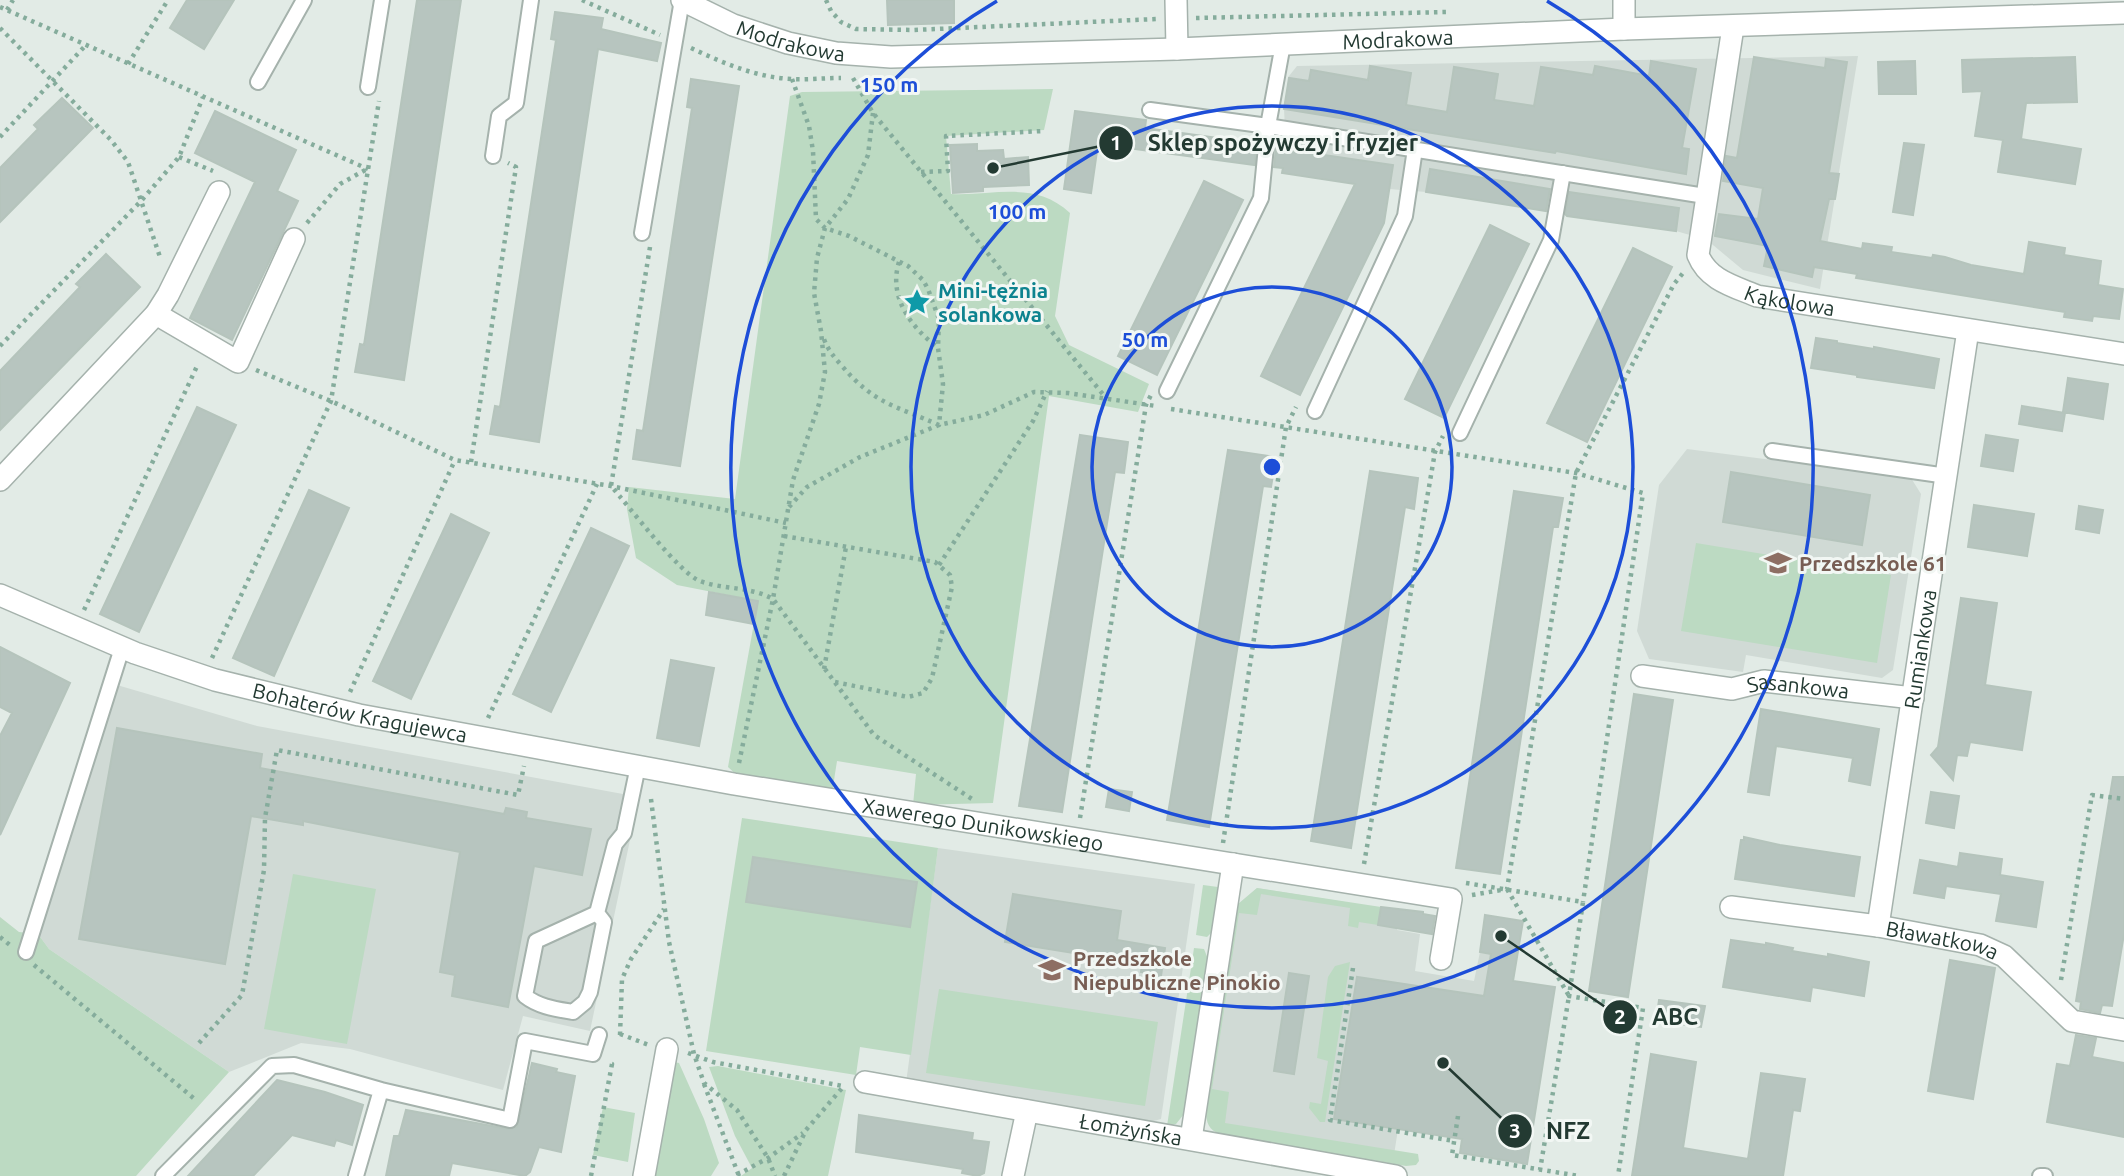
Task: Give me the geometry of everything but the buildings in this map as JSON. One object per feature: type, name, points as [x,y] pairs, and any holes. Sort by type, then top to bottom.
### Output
[{"type":"street","name":"Modrakowa","points":[[682,0],[744,28],[788,43],[836,53],[891,57],[1177,49],[1624,29],[1733,27],[2028,8],[2124,13]]},
{"type":"street","points":[[1176,0],[1177,49]]},
{"type":"street","points":[[1624,0],[1624,29]]},
{"type":"street","points":[[1698,255],[1733,27]]},
{"type":"street","points":[[0,480],[156,314],[169,295],[219,192]]},
{"type":"street","points":[[156,314],[238,362],[294,239]]},
{"type":"street","name":"Kąkolowa","points":[[1698,255],[1703,268],[1720,281],[1757,296],[2124,354]]},
{"type":"street","name":"Rumiankowa","points":[[1878,926],[1968,330]]},
{"type":"street","name":"Bohaterów Kragujewca","points":[[0,595],[122,648],[215,680],[359,715],[638,766],[736,776]]},
{"type":"street","name":"Sasankowa","points":[[1642,676],[1732,690],[1764,681],[1913,698]]},
{"type":"street","name":"Xawerego Dunikowskiego","points":[[736,776],[1453,890]]},
{"type":"street","points":[[1191,1139],[1228,856]]},
{"type":"street","points":[[1441,960],[1453,890]]},
{"type":"street","name":"Bławatkowa","points":[[1731,907],[1878,926],[1980,945],[2004,956],[2072,1021],[2124,1030]]},
{"type":"street","points":[[644,1176],[667,1049]]},
{"type":"street","name":"Łomżyńska","points":[[865,1082],[1396,1176]]},
{"type":"street","points":[[1013,1176],[1027,1111]]},
{"type":"lane","points":[[258,82],[304,0]]},
{"type":"lane","points":[[368,87],[382,0]]},
{"type":"lane","points":[[493,156],[499,116],[516,103],[531,0]]},
{"type":"lane","points":[[642,233],[682,0]]},
{"type":"lane","points":[[1159,392],[1261,198],[1268,126],[1283,44]]},
{"type":"lane","points":[[1150,110],[1268,126],[1705,196]]},
{"type":"lane","points":[[1315,411],[1405,216],[1415,149]]},
{"type":"lane","points":[[1453,430],[1551,240],[1563,173]]},
{"type":"lane","points":[[1772,452],[1947,476]]},
{"type":"lane","points":[[26,956],[122,648]]},
{"type":"lane","points":[[597,913],[615,844],[624,833],[638,766]]},
{"type":"lane","points":[[597,913],[604,922],[590,992],[585,1002],[573,1012],[551,1009],[531,1001],[525,996],[536,941],[597,913]]},
{"type":"lane","points":[[163,1176],[272,1066],[294,1065],[381,1090],[510,1120],[525,1041],[593,1054],[599,1035]]},
{"type":"lane","points":[[356,1176],[381,1090]]},
{"type":"path","points":[[7,10],[13,0]]},
{"type":"path","points":[[128,64],[168,0]]},
{"type":"path","points":[[0,6],[368,169]]},
{"type":"path","points":[[0,28],[111,140],[128,162],[165,273],[169,295]]},
{"type":"path","points":[[0,137],[86,45]]},
{"type":"path","points":[[853,78],[873,113],[919,172],[1107,400]]},
{"type":"path","points":[[792,79],[809,127],[814,161],[816,219],[825,228],[849,236],[916,273],[928,289],[939,319],[938,348],[943,384],[939,425]]},
{"type":"path","points":[[0,346],[141,201],[179,156],[204,97]]},
{"type":"path","points":[[207,668],[331,401],[379,98]]},
{"type":"path","points":[[736,776],[773,599],[793,480],[819,404],[825,372],[814,293],[817,258],[825,228],[848,199],[868,155],[873,113]]},
{"type":"path","points":[[919,172],[948,171],[946,136],[1043,131]]},
{"type":"path","points":[[179,156],[216,173],[219,192]]},
{"type":"path","points":[[471,462],[516,167],[493,156]]},
{"type":"path","points":[[294,239],[340,184],[368,169]]},
{"type":"path","points":[[611,486],[652,249],[642,233]]},
{"type":"path","points":[[1569,996],[1507,889],[1576,473],[1674,284],[1698,255]]},
{"type":"path","points":[[898,262],[895,282],[904,309],[922,335],[938,348]]},
{"type":"path","points":[[821,331],[828,349],[861,388],[895,408],[939,425]]},
{"type":"path","points":[[79,620],[207,344]]},
{"type":"path","points":[[238,362],[331,401],[455,460],[611,486],[786,523]]},
{"type":"path","points":[[939,565],[1033,421],[1046,391]]},
{"type":"path","points":[[788,508],[807,487],[860,457],[939,425],[984,415],[1034,392],[1046,391],[1576,473],[1643,493],[1569,996],[1540,1170]]},
{"type":"path","points":[[1079,825],[1146,405],[1159,392]]},
{"type":"path","points":[[1228,856],[1286,427],[1298,402]]},
{"type":"path","points":[[1364,868],[1435,452],[1453,430]]},
{"type":"path","points":[[362,697],[349,695],[455,460]]},
{"type":"path","points":[[499,723],[487,720],[597,484]]},
{"type":"path","points":[[611,486],[681,567],[698,581],[760,592],[773,599],[874,735],[978,803]]},
{"type":"path","points":[[783,536],[935,562],[950,575],[952,587],[932,678],[923,693],[908,697],[834,681]]},
{"type":"path","points":[[824,669],[846,547]]},
{"type":"path","points":[[199,1043],[242,995],[264,870],[265,818],[277,750],[518,795],[525,761]]},
{"type":"path","points":[[649,786],[665,908],[669,942],[694,1054],[738,1175],[768,1158],[806,1130],[844,1086],[713,1062],[694,1054],[644,1044],[620,1034],[622,979],[631,959],[665,908]]},
{"type":"path","points":[[2056,1007],[2092,795],[2124,799]]},
{"type":"path","points":[[1453,890],[1507,889]]},
{"type":"path","points":[[1453,890],[1507,889],[1583,902]]},
{"type":"path","points":[[0,937],[197,1101]]},
{"type":"path","points":[[1353,968],[1330,1120],[1454,1141]]},
{"type":"path","points":[[1569,996],[1643,1008],[1618,1176]]},
{"type":"path","points":[[591,1176],[612,1064],[599,1062]]},
{"type":"path","points":[[704,1083],[737,1110],[768,1158],[775,1176]]},
{"type":"path","points":[[1458,1116],[1452,1155],[1579,1176]]},
{"type":"path","points":[[785,1176],[806,1130]]},
{"type":"shaded area","points":[[1858,56],[1820,289],[1743,270],[1707,240],[1676,231],[1426,192],[1282,173],[1286,149],[1284,109],[1289,76],[1297,66]]},
{"type":"shaded area","name":"Przedszkole 61","points":[[1687,449],[1911,478],[1921,494],[1893,670],[1882,678],[1746,655],[1743,672],[1649,659],[1637,631],[1659,485]]},
{"type":"shaded area","points":[[117,685],[257,726],[639,797],[590,1031],[523,1016],[503,1090],[350,1049],[301,1043],[229,1072],[49,949],[38,934]]},
{"type":"shaded area","name":"Przedszkole Niepubliczne Pinokio","points":[[938,848],[1195,884],[1161,1119],[1150,1122],[906,1083]]},
{"type":"shaded area","points":[[1257,888],[1400,911],[1397,930],[1420,934],[1415,971],[1474,981],[1480,952],[1492,954],[1488,977],[1555,987],[1527,1164],[1460,1153],[1465,1117],[1398,1129],[1394,1155],[1224,1128],[1208,1100],[1237,905]]},
{"type":"green space","points":[[1053,89],[1044,130],[946,136],[951,194],[1029,193],[1043,196],[1070,213],[1055,316],[1069,345],[1149,384],[1138,412],[1049,396],[993,803],[913,805],[916,774],[837,761],[832,793],[740,778],[728,767],[758,601],[677,585],[636,558],[627,509],[629,487],[735,499],[790,96],[802,92]]},
{"type":"green space","points":[[1696,543],[1891,575],[1877,663],[1681,631]]},
{"type":"green space","points":[[742,818],[938,848],[911,1055],[860,1047],[856,1075],[706,1051]]},
{"type":"green space","points":[[293,874],[376,889],[347,1044],[264,1029]]},
{"type":"green space","points":[[1203,885],[1218,887],[1213,931],[1207,937],[1196,935]]},
{"type":"green space","points":[[1257,888],[1381,907],[1378,925],[1359,922],[1358,928],[1348,926],[1350,908],[1261,894],[1257,915],[1239,913],[1212,1089],[1229,1092],[1225,1123],[1418,1154],[1419,1161],[1416,1165],[1406,1166],[1220,1134],[1209,1126],[1206,1111],[1237,905]]},
{"type":"green space","points":[[0,917],[19,932],[38,934],[49,949],[229,1072],[136,1176],[0,1176]]},
{"type":"green space","points":[[1194,948],[1204,949],[1208,959],[1184,1114],[1176,1124],[1167,1126]]},
{"type":"green space","points":[[1350,962],[1325,1122],[1320,1122],[1309,1108],[1310,1102],[1321,1104],[1328,1061],[1317,1058],[1328,977],[1335,966]]},
{"type":"green space","points":[[939,989],[1158,1022],[1145,1106],[926,1073]]},
{"type":"green space","points":[[658,1059],[679,1063],[704,1119],[719,1163],[711,1176],[652,1176]]},
{"type":"green space","points":[[718,1066],[846,1090],[828,1176],[741,1176],[752,1168],[735,1136],[709,1067]]},
{"type":"green space","points":[[603,1107],[635,1113],[628,1162],[593,1155]]},
{"type":"place","name":"Sklep spożywczy i fryzjer","points":[[993,168]]},
{"type":"place","name":"Mini-tężnia solankowa","points":[[917,302]]},
{"type":"place","name":"Przedszkole 61","points":[[1778,563]]},
{"type":"place","name":"ABC","points":[[1501,936]]},
{"type":"place","name":"Przedszkole Niepubliczne Pinokio","points":[[1052,970]]},
{"type":"place","name":"NFZ","points":[[1443,1063]]}]
